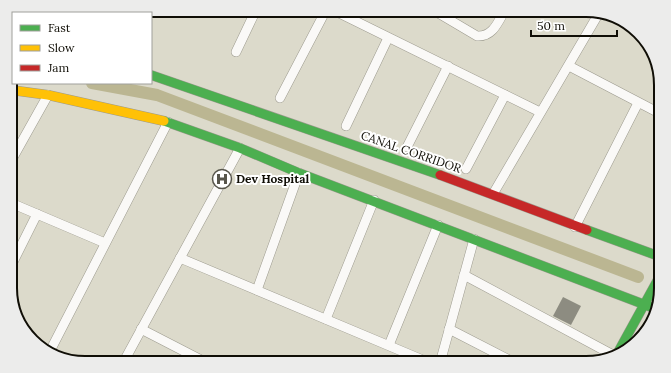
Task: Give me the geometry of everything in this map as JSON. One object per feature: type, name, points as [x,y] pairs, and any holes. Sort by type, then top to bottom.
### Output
[{"type":"street","points":[[236,52],[253,17]]},
{"type":"street","points":[[280,98],[322,17]]},
{"type":"street","points":[[347,17],[540,112]]},
{"type":"street","points":[[445,17],[477,36],[490,34],[501,17]]},
{"type":"street","points":[[493,194],[596,18]]},
{"type":"street","points":[[346,126],[388,38]]},
{"type":"street","points":[[407,147],[448,66]]},
{"type":"street","points":[[568,66],[654,110]]},
{"type":"street","name":"CANAL CORRIDOR","points":[[152,76],[493,194],[654,254]]},
{"type":"street","points":[[17,91],[48,95],[168,122],[240,148],[299,173],[374,200],[652,307]]},
{"type":"street","points":[[17,150],[48,95]]},
{"type":"street","points":[[466,169],[505,95]]},
{"type":"street","points":[[575,226],[638,102]]},
{"type":"street","points":[[52,348],[105,242],[168,122]]},
{"type":"street","points":[[127,356],[240,148]]},
{"type":"street","points":[[257,290],[299,173]]},
{"type":"street","points":[[326,319],[374,200]]},
{"type":"street","points":[[17,206],[105,242]]},
{"type":"street","points":[[17,254],[37,214]]},
{"type":"street","points":[[389,346],[438,225]]},
{"type":"street","points":[[442,356],[474,239]]},
{"type":"street","points":[[180,258],[413,356]]},
{"type":"street","points":[[464,275],[608,352]]},
{"type":"street","points":[[621,346],[654,286]]},
{"type":"street","points":[[142,329],[194,356]]},
{"type":"street","points":[[449,329],[501,356]]},
{"type":"building","points":[[563,297],[581,306],[571,325],[553,316]]},
{"type":"waterway","points":[[97,84],[157,95],[638,277]]},
{"type":"traffic: fast","points":[[152,75],[440,175]]},
{"type":"traffic: fast","points":[[164,121],[240,148],[299,173],[652,307]]},
{"type":"traffic: fast","points":[[587,230],[654,254]]},
{"type":"traffic: fast","points":[[621,346],[654,287]]},
{"type":"traffic: slow","points":[[17,91],[48,95],[164,121]]},
{"type":"traffic: jam","points":[[440,175],[587,230]]},
{"type":"place","name":"Dev Hospital","points":[[222,179]]}]
